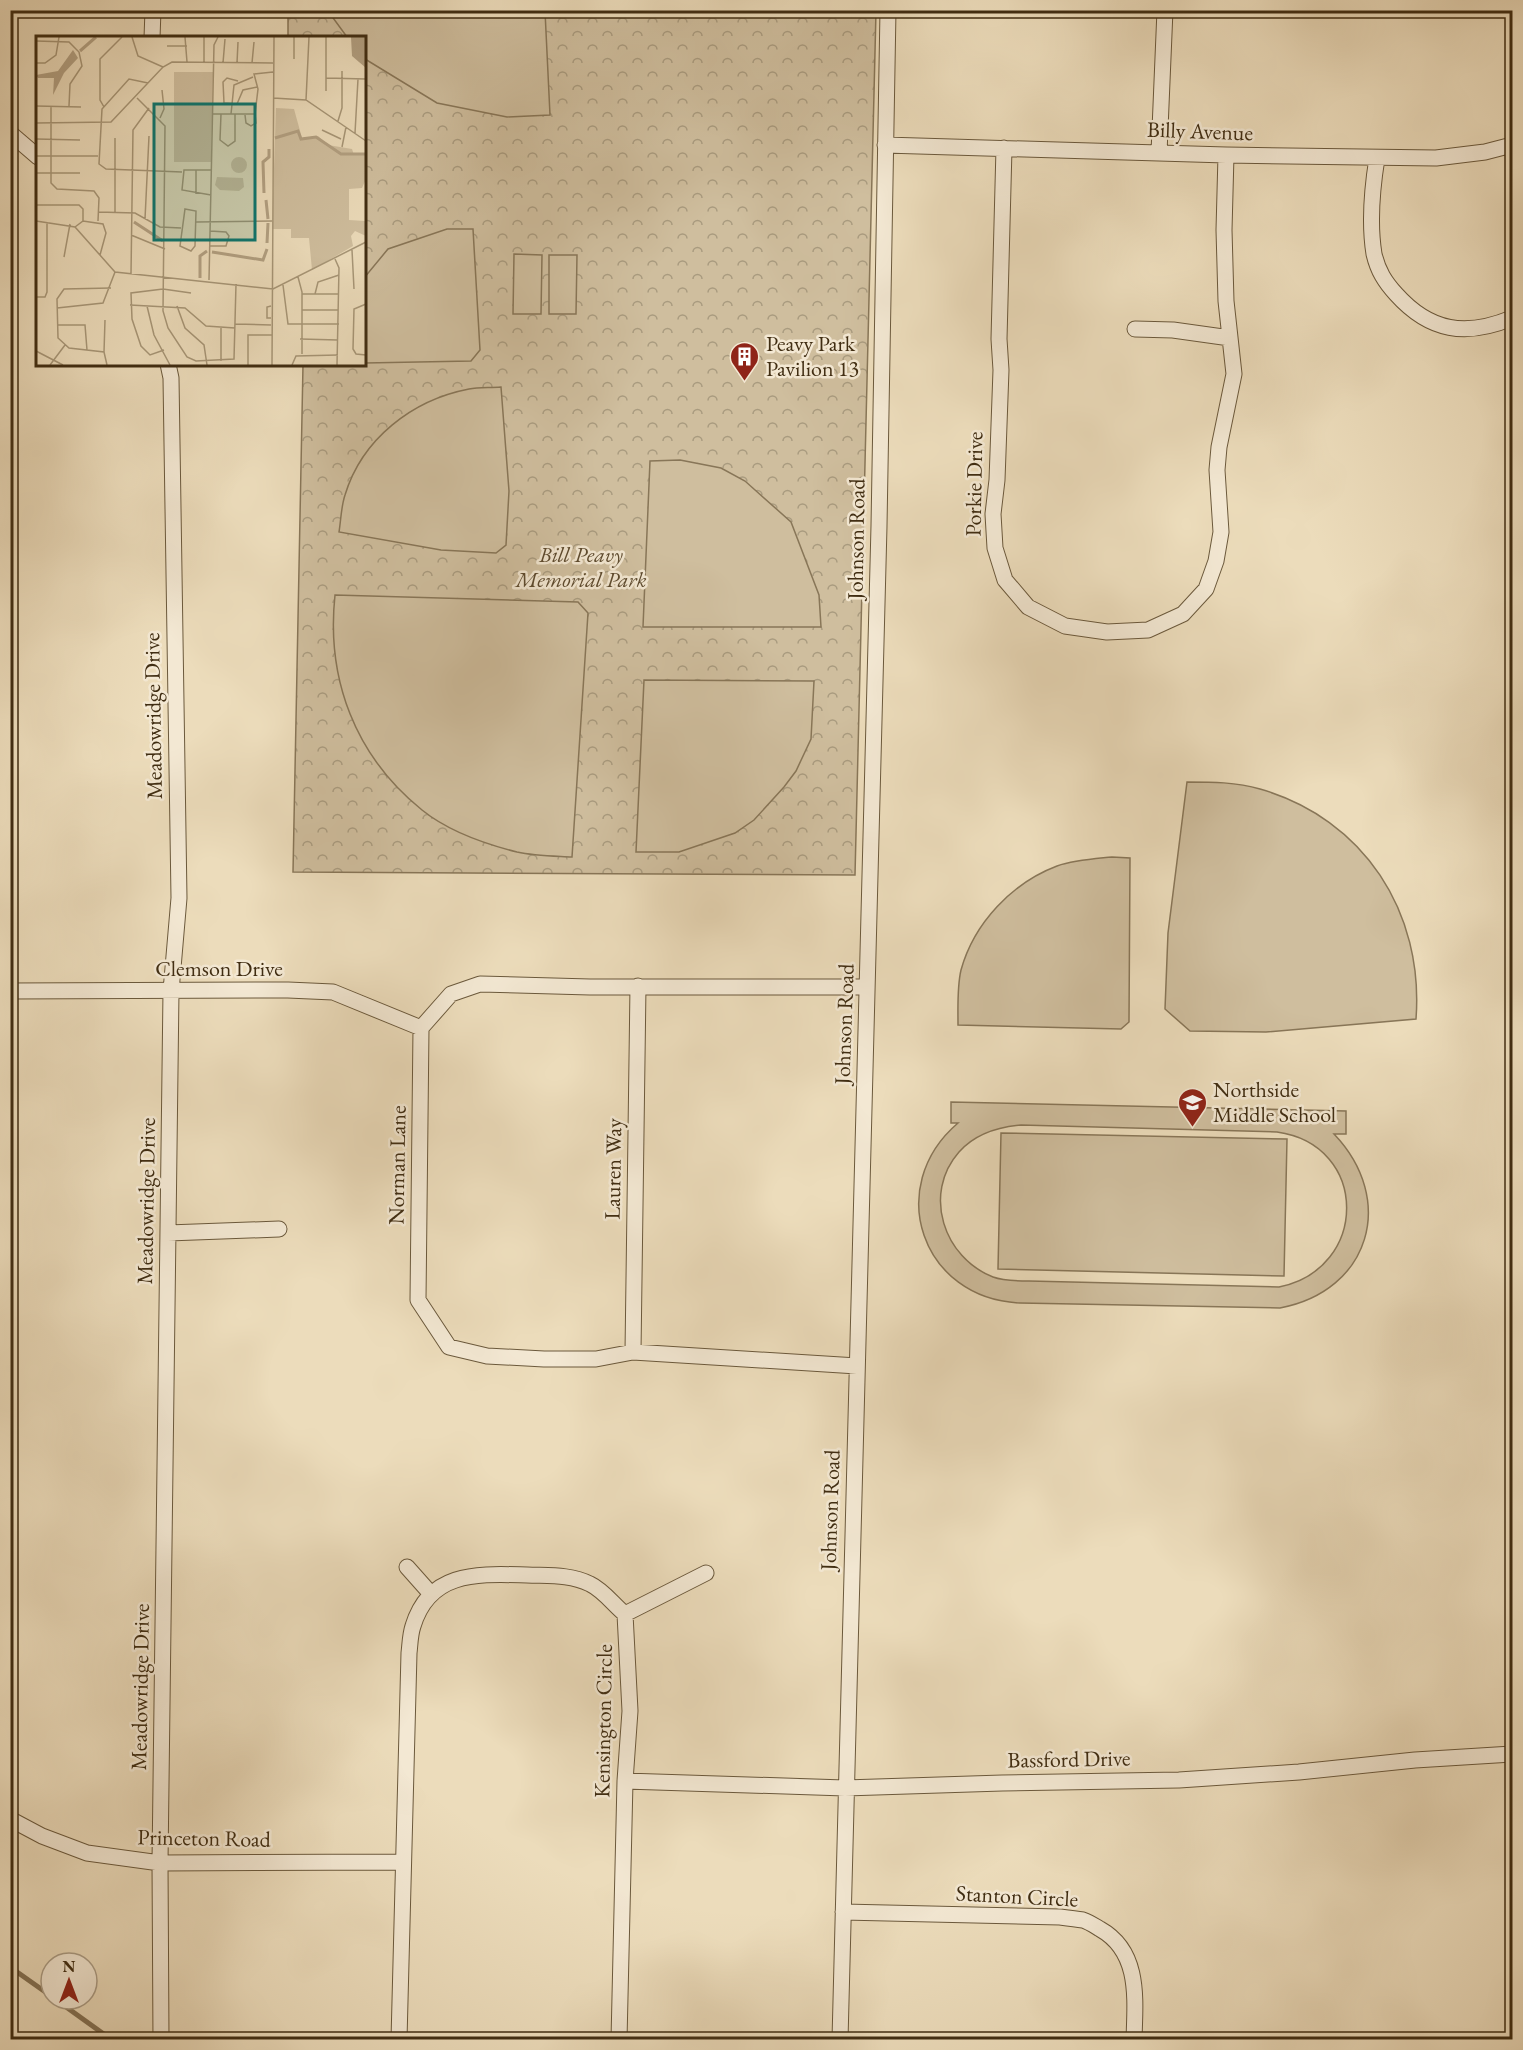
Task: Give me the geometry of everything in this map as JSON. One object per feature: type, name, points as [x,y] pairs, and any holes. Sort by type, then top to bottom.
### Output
[{"type":"street","points":[[152,36],[153,10]]},
{"type":"street","name":"Johnson Road","points":[[840,2040],[879,526],[888,10]]},
{"type":"street","points":[[1159,153],[1165,10]]},
{"type":"street","points":[[10,133],[36,155]]},
{"type":"street","name":"Billy Avenue","points":[[885,145],[1377,158],[1436,158],[1485,152],[1512,145]]},
{"type":"street","name":"Porkie Drive","points":[[1004,148],[999,339],[1001,370],[997,480],[993,514],[995,548],[1005,580],[1028,607],[1065,626],[1107,632],[1148,630],[1184,614],[1206,589],[1216,561],[1221,532],[1217,470],[1219,447],[1234,374],[1225,266],[1226,155]]},
{"type":"street","points":[[1377,158],[1373,184],[1372,227],[1375,255],[1382,279],[1403,303],[1428,321],[1443,327],[1494,326],[1512,318]]},
{"type":"street","points":[[1135,329],[1173,330],[1230,339]]},
{"type":"street","name":"Meadowridge Drive","points":[[161,2040],[160,1863],[171,991],[179,898],[171,378],[168,366]]},
{"type":"street","points":[[421,1028],[451,994],[480,984],[590,987],[867,987]]},
{"type":"street","name":"Lauren Way","points":[[633,1352],[638,986]]},
{"type":"street","name":"Clemson Drive","points":[[10,991],[288,990],[333,992],[421,1028]]},
{"type":"street","name":"Norman Lane","points":[[421,1028],[418,1300],[431,1323],[449,1347],[487,1356],[596,1359],[633,1352],[857,1366]]},
{"type":"street","points":[[168,1233],[279,1229]]},
{"type":"street","points":[[407,1567],[431,1594]]},
{"type":"street","points":[[625,1614],[706,1573]]},
{"type":"street","name":"Kensington Circle","points":[[399,2040],[409,1653],[412,1627],[420,1609],[431,1594],[461,1577],[480,1574],[569,1577],[592,1584],[625,1614],[630,1711],[625,1781],[619,2040]]},
{"type":"street","name":"Bassford Drive","points":[[625,1781],[845,1788],[1002,1782],[1179,1780],[1512,1754]]},
{"type":"street","name":"Princeton Road","points":[[10,1819],[42,1836],[87,1853],[160,1863],[403,1862]]},
{"type":"street","name":"Stanton Circle","points":[[843,1912],[1060,1917],[1086,1921],[1106,1932],[1121,1946],[1131,1967],[1136,1989],[1134,2040]]},
{"type":"green space","name":"Bill Peavy Memorial Park","points":[[288,10],[876,11],[855,875],[293,872],[303,366],[366,366],[366,36],[288,36]]},
{"type":"green space","points":[[328,11],[545,11],[550,115],[507,117],[437,103],[366,60],[366,36],[346,36]]},
{"type":"green space","points":[[447,229],[473,229],[480,350],[471,361],[366,363],[366,276],[388,249]]},
{"type":"green space","points":[[514,254],[542,255],[541,314],[513,314]]},
{"type":"green space","points":[[549,255],[577,255],[576,314],[549,314]]},
{"type":"green space","points":[[501,387],[509,491],[506,545],[496,553],[441,550],[339,532],[344,500],[353,475],[364,456],[392,425],[428,402],[448,394],[473,388]]},
{"type":"green space","points":[[680,460],[721,468],[745,481],[791,522],[819,595],[821,627],[643,627],[650,461]]},
{"type":"green space","points":[[335,595],[578,602],[588,613],[572,857],[517,852],[467,836],[432,818],[399,789],[379,765],[350,714],[335,656],[333,626]]},
{"type":"green space","points":[[644,680],[814,681],[811,739],[796,771],[754,820],[735,833],[679,852],[636,852]]},
{"type":"green space","points":[[1187,782],[1215,782],[1251,787],[1297,803],[1329,823],[1357,847],[1380,875],[1398,907],[1410,942],[1416,980],[1416,1019],[1266,1032],[1190,1031],[1165,1009],[1168,933]]},
{"type":"green space","points":[[1112,857],[1130,858],[1129,1022],[1121,1029],[958,1025],[958,990],[961,970],[975,936],[997,907],[1010,894],[1040,873],[1077,861]]},
{"type":"green space","points":[[951,1102],[1346,1111],[1346,1134],[1334,1134],[1353,1160],[1365,1187],[1368,1214],[1364,1239],[1353,1263],[1335,1283],[1311,1298],[1280,1308],[1020,1303],[986,1297],[958,1282],[938,1261],[924,1236],[919,1207],[922,1178],[935,1149],[958,1123],[951,1123]],"holes":[[[1021,1125],[1277,1132],[1307,1142],[1329,1159],[1342,1182],[1347,1208],[1342,1233],[1330,1257],[1309,1276],[1279,1287],[1002,1279],[976,1268],[962,1255],[951,1240],[944,1223],[941,1205],[942,1187],[948,1169],[959,1152],[972,1140],[995,1130]]]},
{"type":"green space","points":[[1001,1133],[1287,1139],[1284,1276],[998,1269]]},
{"type":"waterway","points":[[10,1967],[39,1988]]},
{"type":"waterway","points":[[72,2011],[112,2040]]},
{"type":"place","name":"Peavy Park Pavilion 13","points":[[745,382]]},
{"type":"place","name":"Northside Middle School","points":[[1192,1128]]}]
